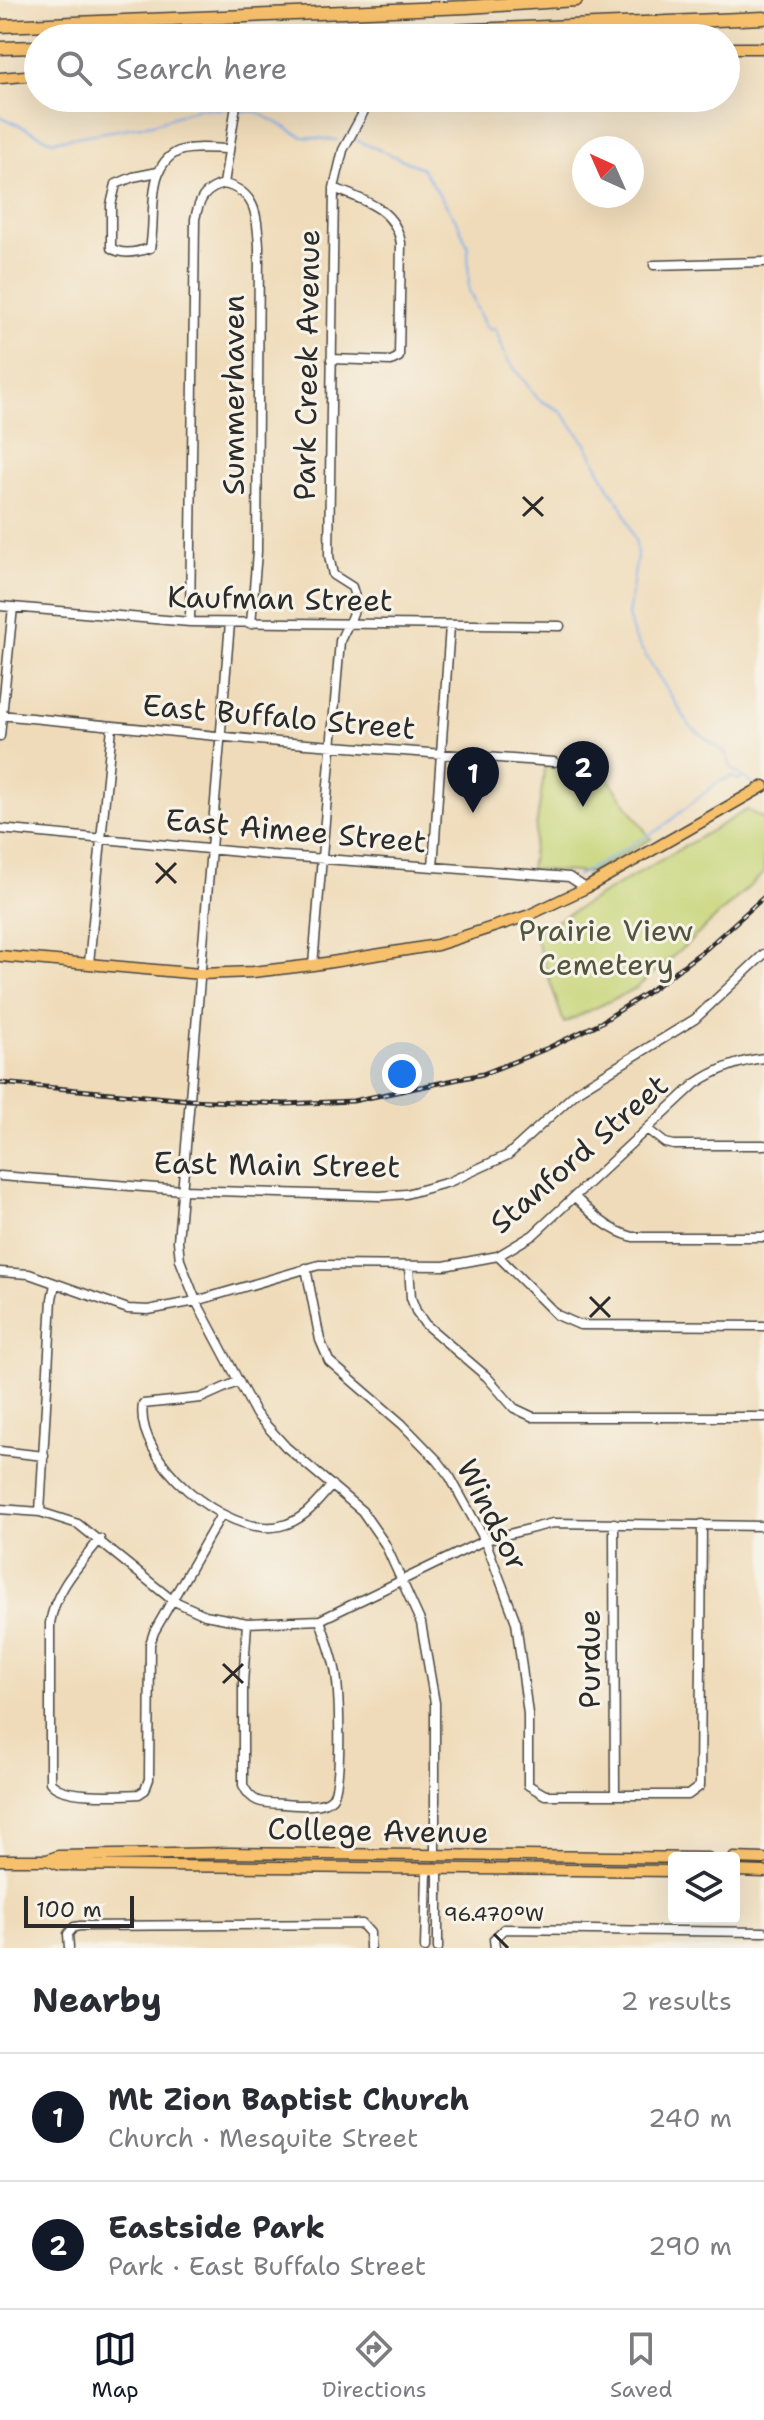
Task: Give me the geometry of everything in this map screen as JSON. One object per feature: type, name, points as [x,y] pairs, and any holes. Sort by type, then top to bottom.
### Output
[{"type":"highway","points":[[43,24],[576,0]]},
{"type":"highway","points":[[615,24],[764,18]]},
{"type":"highway","points":[[0,26],[24,25]]},
{"type":"highway","points":[[0,48],[24,47]]},
{"type":"main road","points":[[740,48],[764,48]]},
{"type":"main road","points":[[0,78],[24,76]]},
{"type":"main road","points":[[0,956],[200,974],[313,965],[437,945],[527,916],[586,888],[764,786]]},
{"type":"main road","points":[[740,1858],[764,1859]]},
{"type":"main road","name":"College Avenue","points":[[0,1860],[47,1860],[60,1865],[668,1859]]},
{"type":"main road","name":"College Avenue","points":[[434,1862],[668,1871]]},
{"type":"main road","points":[[740,1871],[764,1872]]},
{"type":"street","points":[[224,184],[235,112]]},
{"type":"street","name":"Park Creek Avenue","points":[[347,625],[354,615],[355,593],[352,587],[333,575],[329,556],[334,188],[343,150],[363,112]]},
{"type":"street","points":[[158,172],[150,248],[140,251],[113,250],[111,205],[116,184],[158,172],[180,151],[229,149]]},
{"type":"street","name":"Summerhaven","points":[[190,622],[195,219],[203,195],[215,186],[224,184],[249,197],[257,212],[257,552],[251,624]]},
{"type":"street","points":[[331,359],[397,360],[399,357],[401,243],[398,228],[379,209],[334,188]]},
{"type":"street","points":[[654,265],[764,262]]},
{"type":"street","name":"Kaufman Street","points":[[0,606],[190,622],[560,626]]},
{"type":"street","points":[[0,736],[13,607]]},
{"type":"street","points":[[230,623],[189,1100],[178,1241],[180,1260],[196,1301],[256,1414],[276,1436],[362,1511],[385,1544],[421,1623],[435,1703],[434,1862],[438,1874],[438,1948]]},
{"type":"street","points":[[313,965],[340,641],[347,625]]},
{"type":"street","points":[[433,867],[450,626]]},
{"type":"street","name":"East Buffalo Street","points":[[0,716],[221,737],[554,762]]},
{"type":"street","points":[[89,963],[112,727]]},
{"type":"street","name":"East Aimee Street","points":[[0,829],[569,877],[586,888]]},
{"type":"street","name":"East Main Street","points":[[0,1176],[183,1190],[380,1196],[406,1194],[449,1182],[508,1155],[579,1090],[695,1019],[764,954]]},
{"type":"street","name":"Stanford Street","points":[[0,1272],[29,1274],[128,1309],[165,1309],[306,1268],[335,1264],[444,1266],[498,1256],[533,1235],[709,1074],[745,1060],[764,1058]]},
{"type":"street","points":[[647,1129],[665,1143],[674,1145],[764,1145]]},
{"type":"street","points":[[575,1197],[600,1221],[616,1232],[633,1237],[764,1237]]},
{"type":"street","points":[[498,1256],[557,1315],[580,1325],[764,1326]]},
{"type":"street","points":[[409,1266],[411,1298],[420,1317],[523,1414],[533,1417],[764,1417]]},
{"type":"street","name":"Windsor","points":[[306,1268],[320,1340],[329,1361],[402,1424],[438,1461],[485,1540],[516,1622],[528,1714],[528,1785],[545,1795],[615,1795]]},
{"type":"street","points":[[40,1512],[55,1284]]},
{"type":"street","points":[[237,1382],[201,1398],[143,1404],[141,1419],[153,1452],[199,1501],[221,1515],[257,1527],[280,1526],[304,1516],[332,1485]]},
{"type":"street","points":[[0,1451],[44,1456]]},
{"type":"street","points":[[0,1509],[40,1512],[78,1524],[172,1600],[205,1615],[247,1623],[320,1620],[485,1540],[553,1523],[764,1526]]},
{"type":"street","points":[[100,1539],[60,1590],[53,1606],[50,1623],[50,1782],[66,1793],[139,1794],[145,1790],[149,1779],[150,1644],[221,1515]]},
{"type":"street","name":"Purdue","points":[[614,1523],[615,1795]]},
{"type":"street","points":[[615,1795],[688,1795],[700,1786],[702,1524]]},
{"type":"street","points":[[247,1623],[243,1684],[243,1785],[248,1796],[256,1801],[287,1805],[324,1803],[332,1799],[338,1784],[336,1676],[320,1620]]},
{"type":"street","points":[[425,1948],[427,1872],[434,1862]]},
{"type":"street","points":[[69,1948],[70,1929],[80,1926],[362,1924],[370,1933],[370,1948]]},
{"type":"street","points":[[495,1948],[494,1939],[504,1929],[764,1932]]},
{"type":"green space","points":[[545,767],[605,774],[651,839],[589,873],[530,869]]},
{"type":"green space","name":"Prairie View Cemetery","points":[[747,810],[764,819],[764,873],[635,989],[564,1023],[534,934]]},
{"type":"waterway","points":[[0,116],[52,141],[153,124],[188,112]]},
{"type":"waterway","points":[[257,112],[303,137],[337,140]]},
{"type":"waterway","points":[[356,140],[422,168],[458,223],[468,247],[469,291],[485,326],[490,330],[495,328],[507,359],[538,399],[561,411],[586,444],[623,508],[636,543],[637,556],[628,616],[634,637],[690,726],[726,754],[732,769],[754,785]]},
{"type":"waterway","points":[[577,876],[661,828],[718,782],[733,776],[737,780],[743,778]]},
{"type":"railway","points":[[0,1083],[189,1100],[285,1104],[353,1101],[483,1074],[600,1023],[707,948],[764,897]]},
{"type":"place","name":"Eastside Park","points":[[583,807]]},
{"type":"place","name":"Mt Zion Baptist Church","points":[[473,813]]}]
